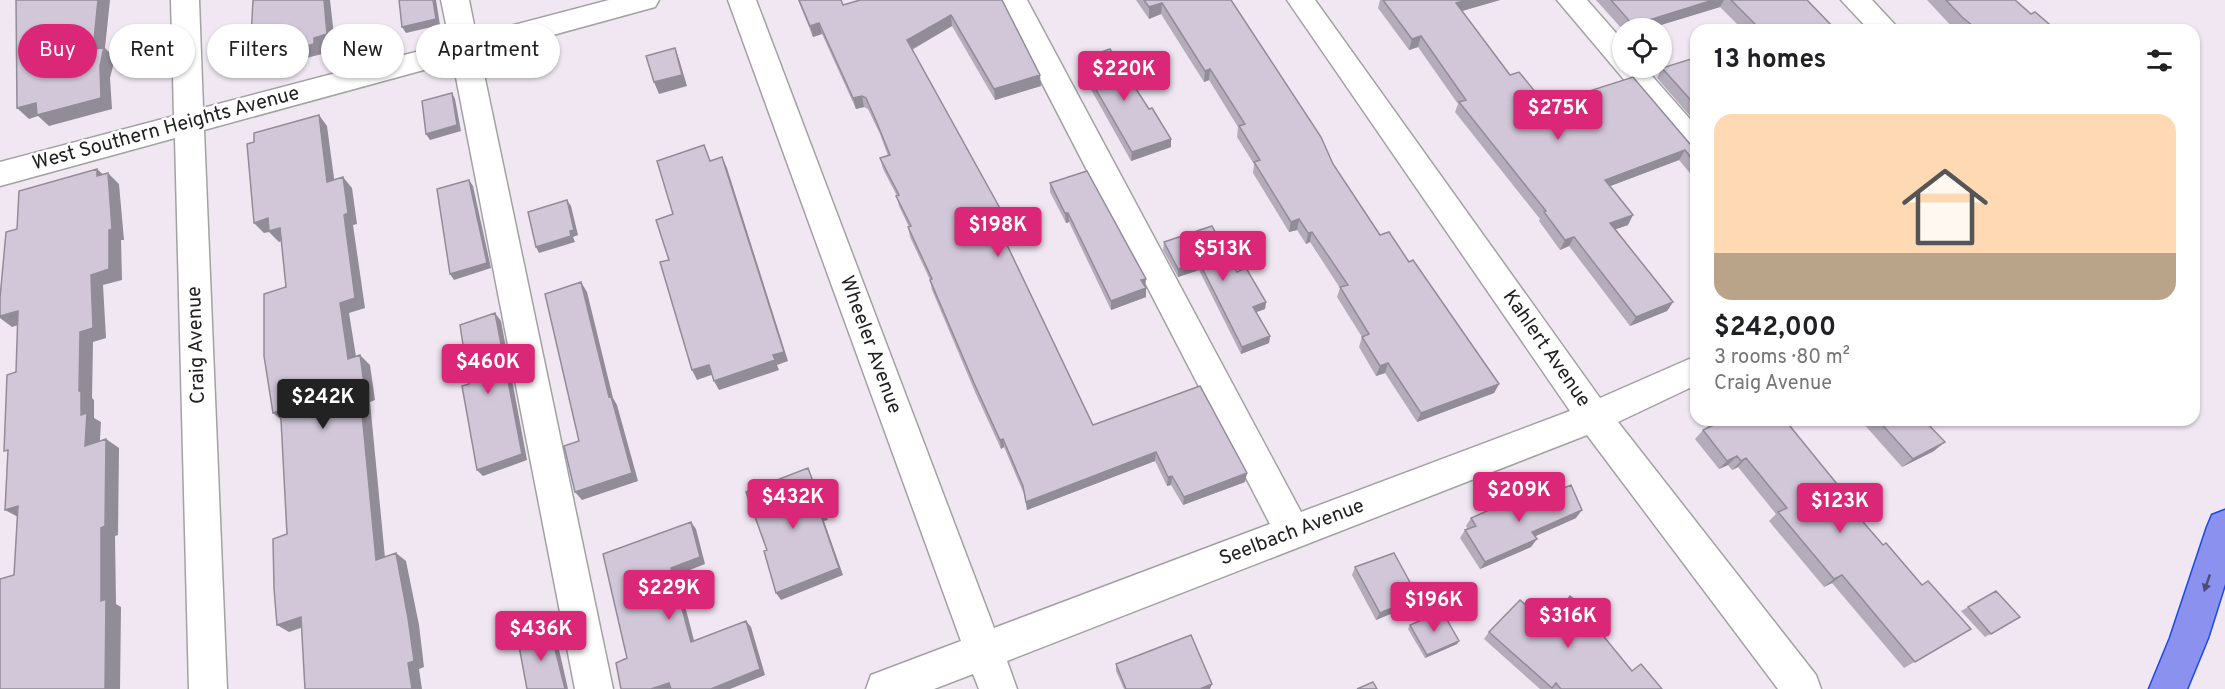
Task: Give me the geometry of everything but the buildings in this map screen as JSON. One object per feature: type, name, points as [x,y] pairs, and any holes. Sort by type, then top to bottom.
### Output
[{"type":"highway","points":[[2168,689],[2189,638],[2225,527]]},
{"type":"street","name":"Craig Avenue","points":[[185,0],[208,689]]},
{"type":"street","points":[[455,0],[460,24]]},
{"type":"street","name":"West Southern Heights Avenue","points":[[555,24],[645,0]]},
{"type":"street","name":"Wheeler Avenue","points":[[742,0],[998,689]]},
{"type":"street","points":[[1013,0],[1293,533]]},
{"type":"street","name":"Kahlert Avenue","points":[[1301,0],[1594,417],[1802,689]]},
{"type":"street","points":[[1571,0],[1612,47]]},
{"type":"street","points":[[1855,0],[1880,24]]},
{"type":"street","name":"West Southern Heights Avenue","points":[[0,174],[416,61]]},
{"type":"street","points":[[471,78],[594,689]]},
{"type":"street","points":[[1638,78],[1690,138]]},
{"type":"street","name":"Seelbach Avenue","points":[[885,689],[1594,417],[1690,373]]}]
